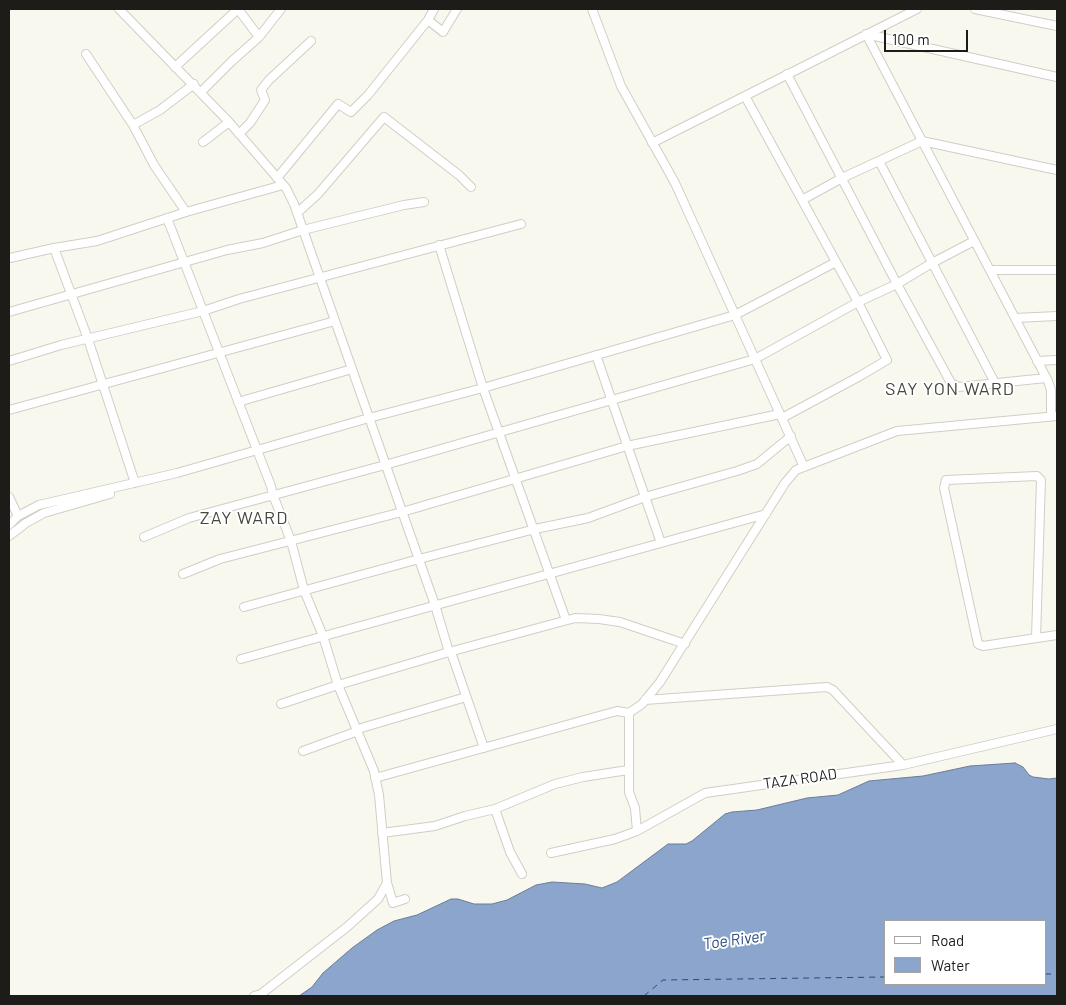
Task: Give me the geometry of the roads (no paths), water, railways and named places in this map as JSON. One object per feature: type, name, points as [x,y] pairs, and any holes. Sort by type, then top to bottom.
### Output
[{"type":"street","points":[[119,9],[229,122],[283,185],[297,213],[484,748]]},
{"type":"street","points":[[175,67],[238,9],[259,37]]},
{"type":"street","points":[[201,92],[259,37],[282,9]]},
{"type":"street","points":[[277,178],[338,104],[351,112],[368,95],[428,20],[434,9]]},
{"type":"street","points":[[428,20],[443,32],[457,9]]},
{"type":"street","points":[[592,9],[621,86],[675,183],[804,467]]},
{"type":"street","points":[[652,143],[917,9]]},
{"type":"street","points":[[974,9],[1057,26]]},
{"type":"street","points":[[866,34],[1057,77]]},
{"type":"street","points":[[375,778],[617,711],[629,713],[645,700],[660,682],[784,483],[796,470],[897,431],[1054,416],[1046,378],[866,34]]},
{"type":"street","points":[[238,134],[250,123],[266,100],[261,90],[269,80],[311,41]]},
{"type":"street","points":[[86,54],[133,125],[154,165],[186,212]]},
{"type":"street","points":[[787,74],[951,383],[959,386],[1046,378]]},
{"type":"street","points":[[133,125],[160,110],[194,84]]},
{"type":"street","points":[[183,574],[220,559],[402,512],[627,446],[781,416],[860,376],[887,360],[858,302],[745,96]]},
{"type":"street","points":[[297,213],[318,194],[384,117],[434,158],[459,175],[471,187]]},
{"type":"street","points":[[203,142],[229,122]]},
{"type":"street","points":[[802,200],[842,178],[922,141],[1057,170]]},
{"type":"street","points":[[879,161],[995,383]]},
{"type":"street","points":[[10,258],[97,241],[186,212],[283,185]]},
{"type":"street","points":[[9,312],[303,230],[404,205],[424,202]]},
{"type":"street","points":[[167,218],[271,486],[272,495],[290,541],[304,590],[323,636],[338,685],[358,730],[375,778],[379,795],[388,883],[397,911]]},
{"type":"street","points":[[9,361],[61,345],[203,311],[239,299],[522,224]]},
{"type":"street","points":[[144,537],[189,518],[385,465],[755,359],[974,241]]},
{"type":"street","points":[[439,245],[483,388],[517,478],[566,620]]},
{"type":"street","points":[[54,248],[88,339],[135,483]]},
{"type":"street","points":[[9,525],[18,516],[39,505],[177,474],[735,315],[836,262]]},
{"type":"street","points":[[990,270],[1057,270]]},
{"type":"street","points":[[1015,318],[1057,316]]},
{"type":"street","points":[[9,410],[335,321]]},
{"type":"street","points":[[596,355],[661,543]]},
{"type":"street","points":[[1037,361],[1057,360]]},
{"type":"street","points":[[238,402],[352,369]]},
{"type":"street","points":[[244,607],[534,529],[588,518],[645,496],[757,464],[791,436]]},
{"type":"street","points":[[1036,638],[1042,483],[1040,478],[1037,476],[946,480],[944,488],[978,644],[983,646],[1057,635]]},
{"type":"street","points":[[9,536],[26,523],[44,513],[127,490],[126,485]]},
{"type":"street","points":[[9,497],[18,516]]},
{"type":"street","points":[[241,659],[766,514]]},
{"type":"street","points":[[281,704],[450,652],[575,618],[620,622],[685,644]]},
{"type":"street","points":[[645,700],[827,687],[833,690],[903,765]]},
{"type":"street","points":[[303,751],[358,730],[466,697]]},
{"type":"street","points":[[629,713],[629,792],[636,808],[637,831]]},
{"type":"street","name":"TAZA ROAD","points":[[551,853],[615,839],[637,831],[705,793],[903,765],[1057,729]]},
{"type":"street","points":[[382,833],[435,826],[495,809],[555,784],[583,777],[628,770]]},
{"type":"street","points":[[495,809],[510,852],[522,874]]},
{"type":"street","points":[[254,996],[261,994],[347,927],[378,899],[388,883]]},
{"type":"street","points":[[393,903],[405,899]]},
{"type":"water","name":"Toe River","points":[[1015,763],[1023,767],[1033,777],[1057,778],[1057,996],[299,996],[312,987],[323,973],[352,948],[377,930],[394,921],[417,915],[451,899],[474,904],[492,904],[507,900],[536,885],[552,882],[585,884],[602,888],[617,882],[668,844],[686,844],[692,841],[725,814],[757,810],[807,798],[838,795],[869,781],[923,776],[970,766]]},
{"type":"district","name":"SAY YON WARD","points":[[950,389]]},
{"type":"district","name":"ZAY WARD","points":[[244,518]]}]
